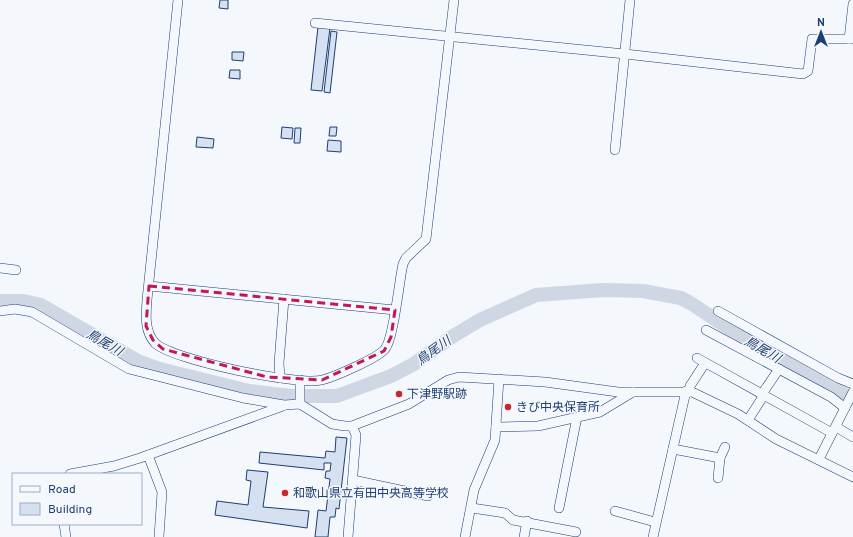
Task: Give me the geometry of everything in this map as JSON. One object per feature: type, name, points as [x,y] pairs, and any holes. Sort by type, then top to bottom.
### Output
[{"type":"street","points":[[178,0],[148,286],[146,326],[156,344],[171,352],[232,369],[300,383],[322,380],[347,370],[384,351],[391,337],[403,264],[412,251],[424,244],[428,233],[454,0]]},
{"type":"street","points":[[615,150],[630,0]]},
{"type":"street","points":[[315,23],[625,54],[803,74],[808,71],[812,39],[851,39],[853,4]]},
{"type":"street","points":[[0,268],[16,270]]},
{"type":"street","points":[[148,286],[395,310]]},
{"type":"street","points":[[280,378],[278,363],[284,299]]},
{"type":"street","points":[[0,311],[15,309],[32,312],[129,369],[243,398],[284,405]]},
{"type":"street","points":[[718,311],[838,378],[853,384]]},
{"type":"street","points":[[706,330],[846,406]]},
{"type":"street","points":[[653,537],[655,522],[688,392],[701,360],[763,395],[834,430],[853,437]]},
{"type":"street","points":[[748,420],[779,369]]},
{"type":"street","points":[[76,473],[114,466],[148,455],[284,405],[300,403],[332,424],[352,426],[409,404],[454,378],[499,379],[618,392],[688,392],[718,404],[748,420],[776,439],[853,477]]},
{"type":"street","points":[[465,537],[472,508],[474,490],[492,448],[496,427],[499,379]]},
{"type":"street","points":[[300,383],[300,403]]},
{"type":"street","points":[[496,427],[525,427],[600,412],[634,391]]},
{"type":"street","points":[[819,459],[853,392]]},
{"type":"street","points":[[559,508],[577,417]]},
{"type":"street","points":[[348,537],[356,435],[352,426]]},
{"type":"street","points":[[718,478],[720,458],[725,447]]},
{"type":"street","points":[[673,449],[720,458]]},
{"type":"street","points":[[148,455],[162,492],[159,537]]},
{"type":"street","points":[[353,480],[428,496]]},
{"type":"street","points":[[472,508],[505,513],[513,520],[527,521],[576,532]]},
{"type":"street","points":[[615,511],[655,522]]},
{"type":"street","points":[[524,537],[527,521]]},
{"type":"street","points":[[64,525],[66,537]]},
{"type":"highlighted area","points":[[149,286],[395,310],[391,337],[384,351],[322,380],[267,377],[163,349],[153,340],[146,326]]},
{"type":"building","points":[[220,0],[228,0],[228,9],[219,8]]},
{"type":"building","points":[[318,27],[330,28],[322,91],[311,90]]},
{"type":"building","points":[[331,31],[337,32],[330,93],[324,92]]},
{"type":"building","points":[[232,52],[244,52],[243,61],[232,60]]},
{"type":"building","points":[[230,70],[240,70],[240,79],[229,78]]},
{"type":"building","points":[[282,127],[293,128],[292,139],[281,138]]},
{"type":"building","points":[[330,127],[337,127],[336,136],[329,136]]},
{"type":"building","points":[[295,128],[301,128],[300,143],[294,143]]},
{"type":"building","points":[[197,137],[214,139],[213,148],[196,147]]},
{"type":"building","points":[[328,140],[341,141],[341,152],[327,151]]},
{"type":"building","points":[[336,437],[347,438],[339,509],[336,508],[335,517],[330,517],[328,537],[315,537],[318,510],[326,511],[330,479],[325,478],[326,471],[330,471],[331,463],[324,463],[324,470],[259,463],[260,452],[325,458],[326,451],[335,452]]},
{"type":"building","points":[[247,470],[268,472],[263,507],[309,511],[307,528],[215,515],[217,501],[248,505],[251,481],[246,480]]},
{"type":"waterway","name":"鳥尾川","points":[[0,301],[24,301],[41,305],[138,361],[160,369],[249,391],[291,396],[337,396],[391,376],[414,364],[450,338],[480,320],[536,295],[603,290],[643,291],[681,298],[752,344],[853,399]]},
{"type":"place","name":"下津野駅跡","points":[[399,394]]},
{"type":"place","name":"きび中央保育所","points":[[508,407]]},
{"type":"place","name":"和歌山県立有田中央高等学校","points":[[285,493]]}]
